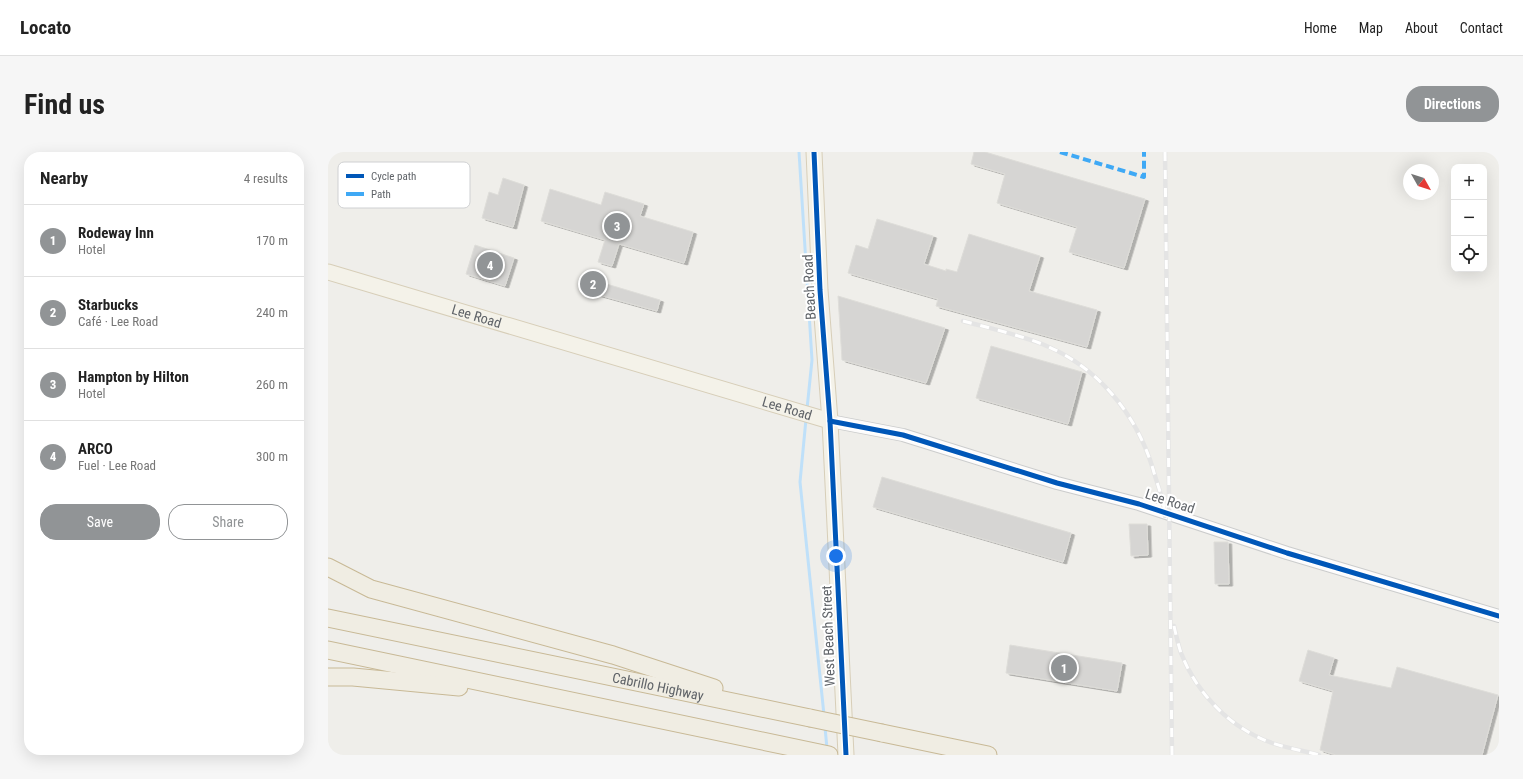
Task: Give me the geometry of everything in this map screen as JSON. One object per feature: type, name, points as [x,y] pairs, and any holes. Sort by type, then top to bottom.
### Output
[{"type":"highway","points":[[328,567],[370,589],[613,656],[802,716]]},
{"type":"highway","name":"Cabrillo Highway","points":[[328,618],[988,755]]},
{"type":"highway","points":[[328,650],[829,755]]},
{"type":"highway","points":[[328,677],[353,677],[543,695]]},
{"type":"main road","name":"Beach Road","points":[[814,152],[820,290],[830,421]]},
{"type":"main road","name":"Lee Road","points":[[328,272],[830,421]]},
{"type":"main road","name":"West Beach Street","points":[[830,421],[846,755]]},
{"type":"street","name":"Lee Road","points":[[830,421],[903,435],[1057,482],[1139,504],[1287,553],[1499,616]]},
{"type":"building","points":[[974,152],[985,152],[1145,199],[1124,268],[1069,252],[1077,227],[997,203],[1005,174],[971,164]]},
{"type":"building","points":[[503,178],[524,185],[513,227],[482,218],[489,192],[498,195]]},
{"type":"building","points":[[550,189],[601,205],[605,192],[644,204],[640,216],[693,232],[684,263],[619,244],[612,266],[598,262],[605,240],[541,221]]},
{"type":"building","points":[[877,219],[933,236],[924,264],[946,271],[946,269],[957,272],[969,234],[1040,256],[1029,291],[1097,310],[1087,347],[936,306],[938,299],[848,273],[856,245],[868,249]]},
{"type":"building","points":[[475,245],[514,258],[505,286],[466,274]]},
{"type":"building","points":[[586,273],[600,277],[600,282],[660,300],[657,311],[581,290]]},
{"type":"building","points":[[838,296],[945,328],[926,383],[842,360]]},
{"type":"building","points":[[991,346],[1082,372],[1068,424],[976,398]]},
{"type":"building","points":[[882,477],[1071,533],[1063,562],[873,507]]},
{"type":"building","points":[[1129,524],[1147,524],[1148,555],[1131,556]]},
{"type":"building","points":[[1214,542],[1228,542],[1229,584],[1215,584]]},
{"type":"building","points":[[1010,645],[1122,663],[1117,691],[1006,673]]},
{"type":"building","points":[[1308,650],[1334,658],[1329,675],[1391,688],[1397,667],[1498,695],[1482,755],[1336,755],[1320,750],[1333,691],[1299,681]]},
{"type":"waterway","points":[[799,152],[812,360],[807,409]]},
{"type":"waterway","points":[[806,419],[800,482],[824,715]]},
{"type":"waterway","points":[[825,727],[827,749]]},
{"type":"railway","points":[[1165,152],[1172,755]]},
{"type":"railway","points":[[963,321],[1012,334],[1042,344],[1062,353],[1097,378],[1125,411],[1146,448],[1162,498],[1165,516]]},
{"type":"railway","points":[[1174,626],[1181,653],[1196,682],[1206,696],[1229,719],[1257,737],[1272,743],[1319,755]]},
{"type":"marked path","points":[[1060,152],[1144,177],[1144,152]]},
{"type":"cycle path","points":[[814,152],[820,290],[830,421],[846,755]]},
{"type":"cycle path","points":[[830,421],[903,435],[1057,483],[1139,504],[1287,553],[1499,616]]},
{"type":"place","name":"Hampton by Hilton","points":[[617,226]]},
{"type":"place","name":"ARCO","points":[[490,265]]},
{"type":"place","name":"Starbucks","points":[[593,284]]},
{"type":"place","name":"Rodeway Inn","points":[[1064,668]]}]
